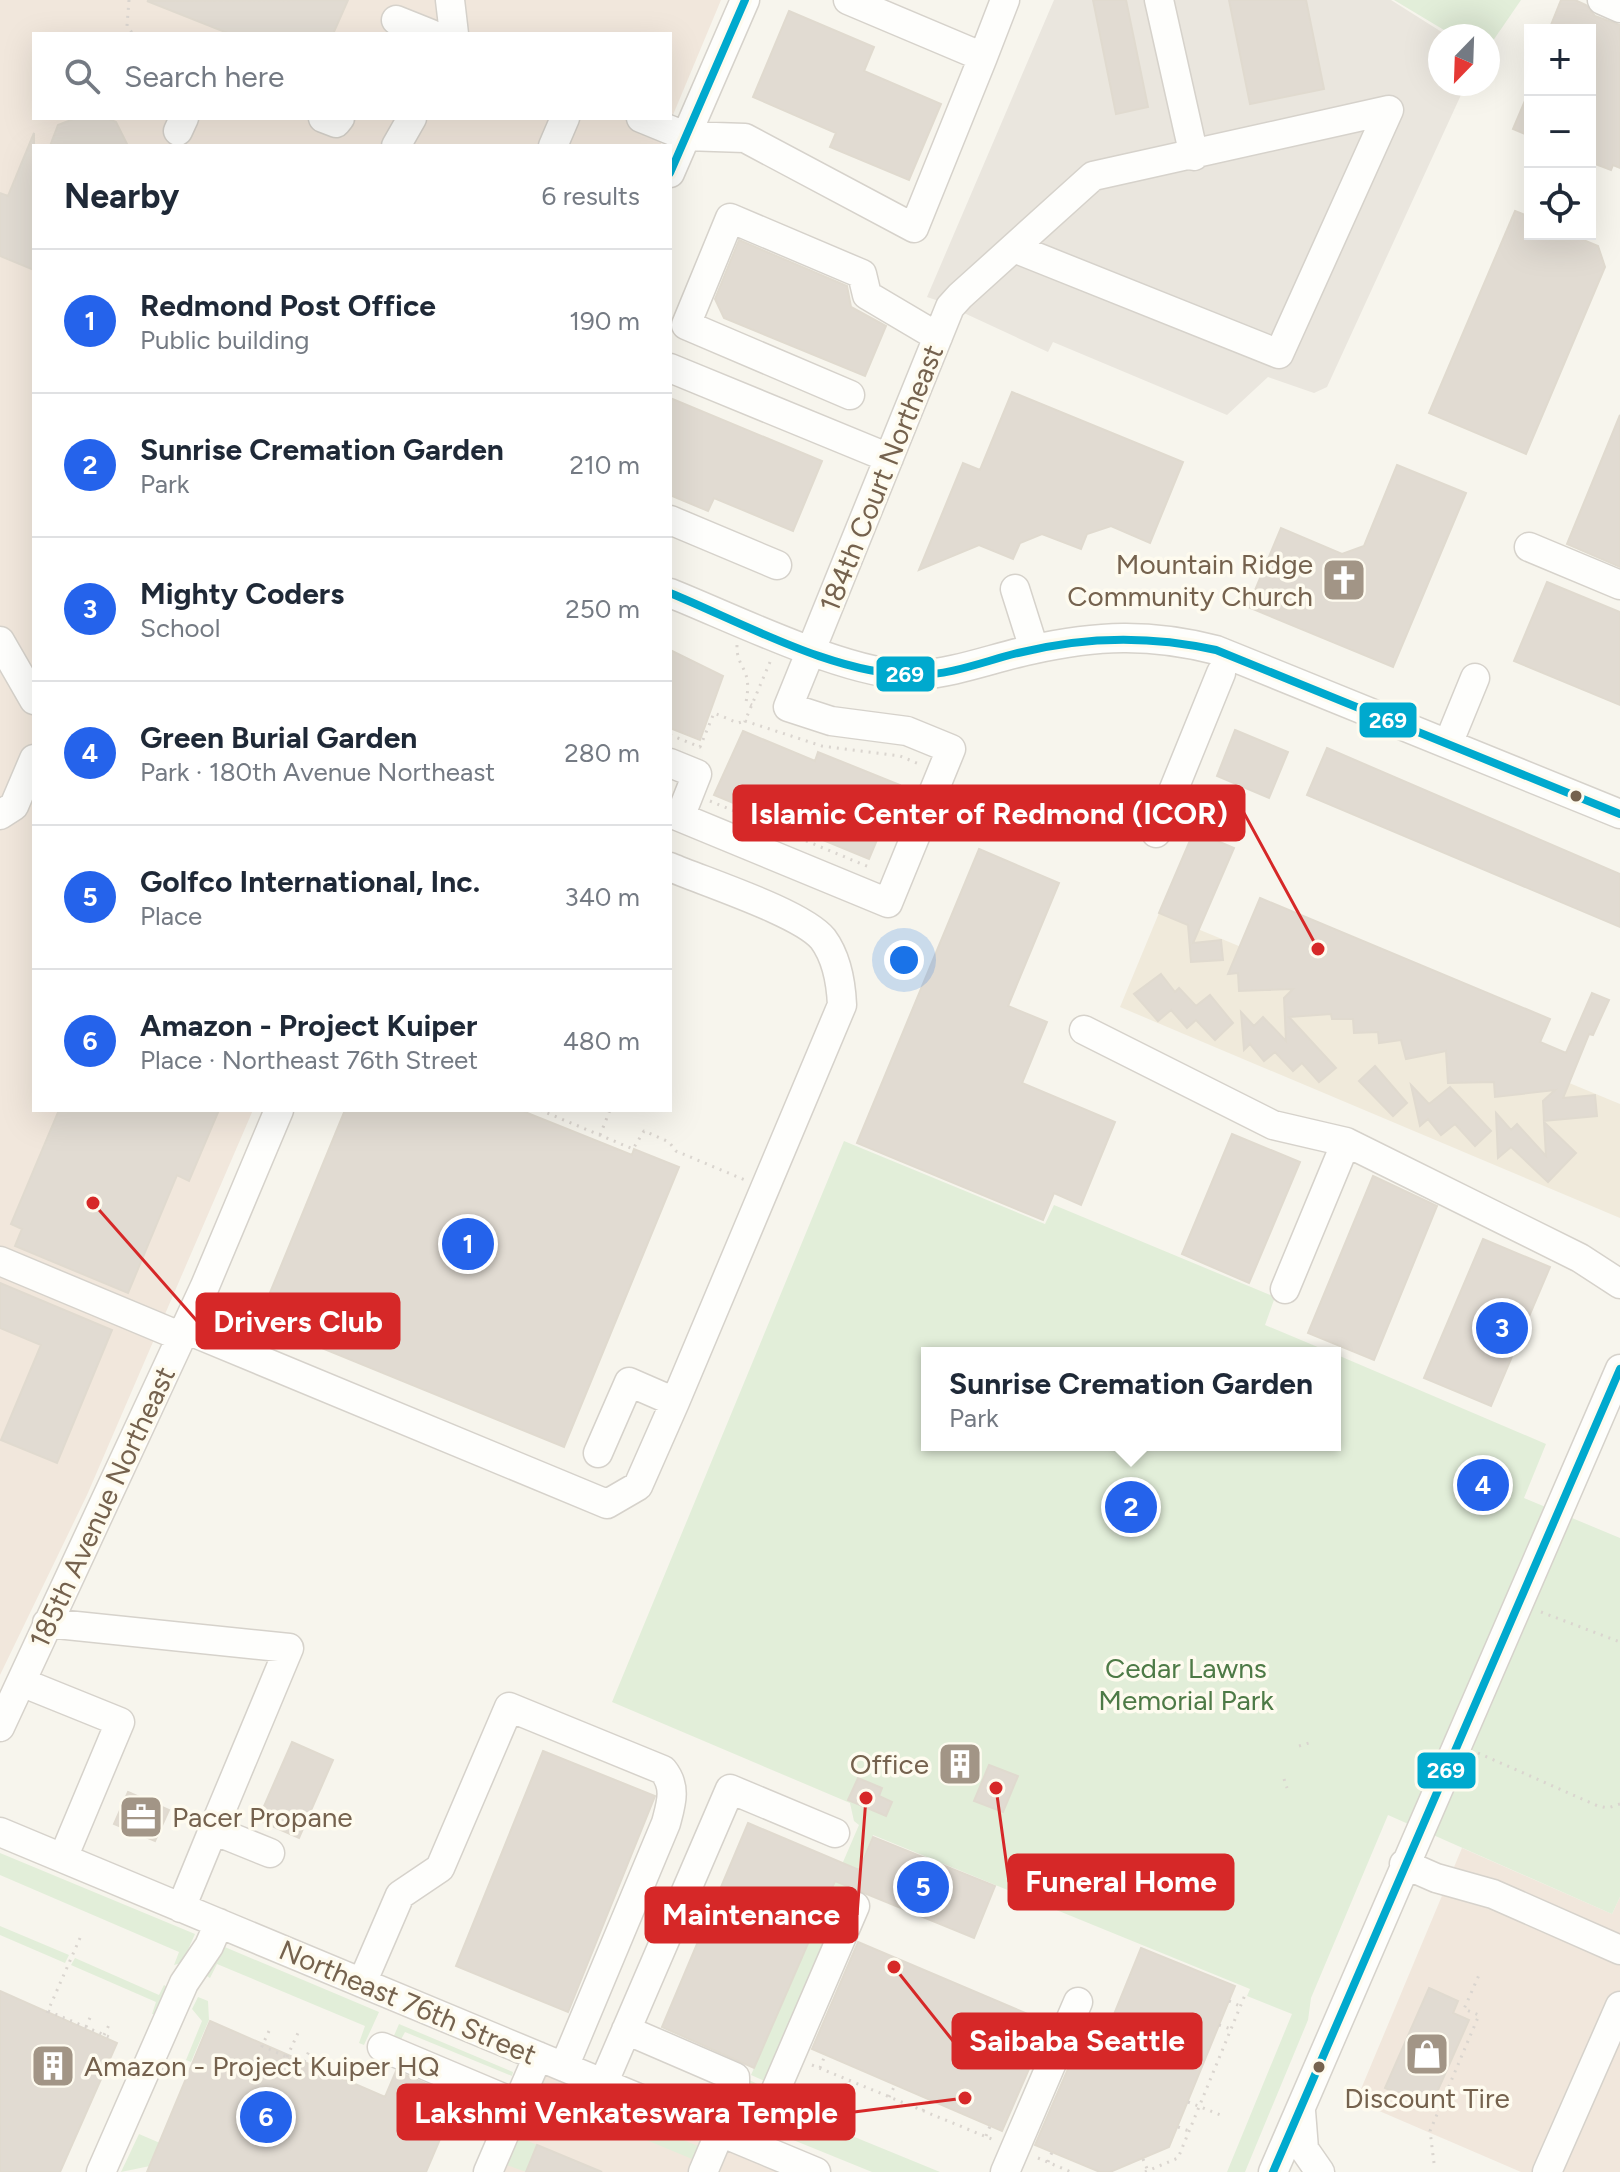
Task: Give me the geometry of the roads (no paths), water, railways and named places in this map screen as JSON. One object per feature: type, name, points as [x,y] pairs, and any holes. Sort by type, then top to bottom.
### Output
[{"type":"street","points":[[450,0],[454,32]]},
{"type":"street","points":[[672,168],[745,0]]},
{"type":"street","points":[[848,0],[983,57]]},
{"type":"street","points":[[646,120],[685,136],[745,138],[914,228],[1005,0]]},
{"type":"street","points":[[1159,0],[1194,156]]},
{"type":"street","points":[[1602,0],[1620,8]]},
{"type":"street","points":[[394,18],[426,32]]},
{"type":"street","points":[[1389,110],[1279,354],[1014,248],[1093,176],[1194,156],[1389,110]]},
{"type":"street","points":[[397,144],[411,120]]},
{"type":"street","points":[[554,144],[564,120]]},
{"type":"street","points":[[850,395],[678,321],[730,218],[862,274],[867,295],[938,337]]},
{"type":"street","name":"184th Court Northeast","points":[[675,815],[888,903],[951,749],[907,731],[831,721],[788,707],[950,307],[1014,248]]},
{"type":"street","points":[[672,369],[889,458]]},
{"type":"street","points":[[672,521],[777,565]]},
{"type":"street","points":[[1529,547],[1620,585]]},
{"type":"street","points":[[1015,589],[1034,649]]},
{"type":"street","points":[[672,594],[863,667],[918,675],[1034,649],[1123,636],[1169,638],[1216,650],[1620,814]]},
{"type":"street","points":[[0,641],[32,697]]},
{"type":"street","points":[[1156,833],[1221,673]]},
{"type":"street","points":[[1448,744],[1475,678]]},
{"type":"street","points":[[0,815],[14,806],[32,764]]},
{"type":"street","points":[[672,764],[697,774],[675,815]]},
{"type":"street","points":[[0,1261],[607,1504],[638,1486],[842,1005],[835,961],[822,938],[802,922],[672,868]]},
{"type":"street","points":[[1084,1030],[1273,1125],[1346,1142],[1580,1258],[1620,1284]]},
{"type":"street","name":"185th Avenue Northeast","points":[[0,1727],[184,1333],[278,1112]]},
{"type":"street","points":[[1285,1289],[1346,1142]]},
{"type":"street","points":[[1273,2172],[1620,1369]]},
{"type":"street","points":[[598,1453],[629,1382],[675,1402]]},
{"type":"street","points":[[47,1623],[289,1648],[181,1908]]},
{"type":"street","points":[[21,1682],[120,1722],[63,1858]]},
{"type":"street","points":[[362,1983],[400,1895],[440,1868],[509,1707],[663,1770],[670,1779],[673,1797],[666,1823],[564,2067]]},
{"type":"street","points":[[603,2084],[730,1789],[835,1833]]},
{"type":"street","points":[[213,1830],[270,1853]]},
{"type":"street","name":"Northeast 76th Street","points":[[0,1832],[816,2172]]},
{"type":"street","points":[[1404,1864],[1436,1878],[1493,1894],[1620,1950]]},
{"type":"street","points":[[752,2145],[855,1906]]},
{"type":"street","points":[[101,2172],[184,1983],[209,1946],[219,1923]]},
{"type":"street","points":[[1005,2158],[1078,2002]]},
{"type":"street","points":[[1547,2172],[1620,2006]]},
{"type":"street","points":[[626,2030],[735,2077],[735,2088],[703,2172]]},
{"type":"street","points":[[382,2047],[517,2104]]},
{"type":"street","points":[[488,2172],[538,2056]]},
{"type":"street","points":[[1301,2106],[1301,2140],[1309,2160],[1320,2172]]},
{"type":"place","name":"Mountain Ridge Community Church","points":[[1344,580]]},
{"type":"place","name":"Islamic Center of Redmond (ICOR)","points":[[1318,949]]},
{"type":"place","name":"Drivers Club","points":[[93,1203]]},
{"type":"place","name":"Redmond Post Office","points":[[468,1244]]},
{"type":"place","name":"Mighty Coders","points":[[1502,1328]]},
{"type":"place","name":"Green Burial Garden","points":[[1483,1485]]},
{"type":"place","name":"Sunrise Cremation Garden","points":[[1131,1507]]},
{"type":"place","name":"Office","points":[[960,1764]]},
{"type":"place","name":"Funeral Home","points":[[996,1788]]},
{"type":"place","name":"Maintenance","points":[[866,1798]]},
{"type":"place","name":"Pacer Propane","points":[[141,1817]]},
{"type":"place","name":"Golfco International, Inc.","points":[[923,1887]]},
{"type":"place","name":"Saibaba Seattle","points":[[894,1967]]},
{"type":"place","name":"Discount Tire","points":[[1427,2054]]},
{"type":"place","name":"Amazon - Project Kuiper HQ","points":[[53,2066]]},
{"type":"place","name":"Lakshmi Venkateswara Temple","points":[[965,2098]]},
{"type":"place","name":"Amazon - Project Kuiper","points":[[266,2117]]},
{"type":"park label","name":"Cedar Lawns Memorial Park","points":[[1186,1684]]}]
